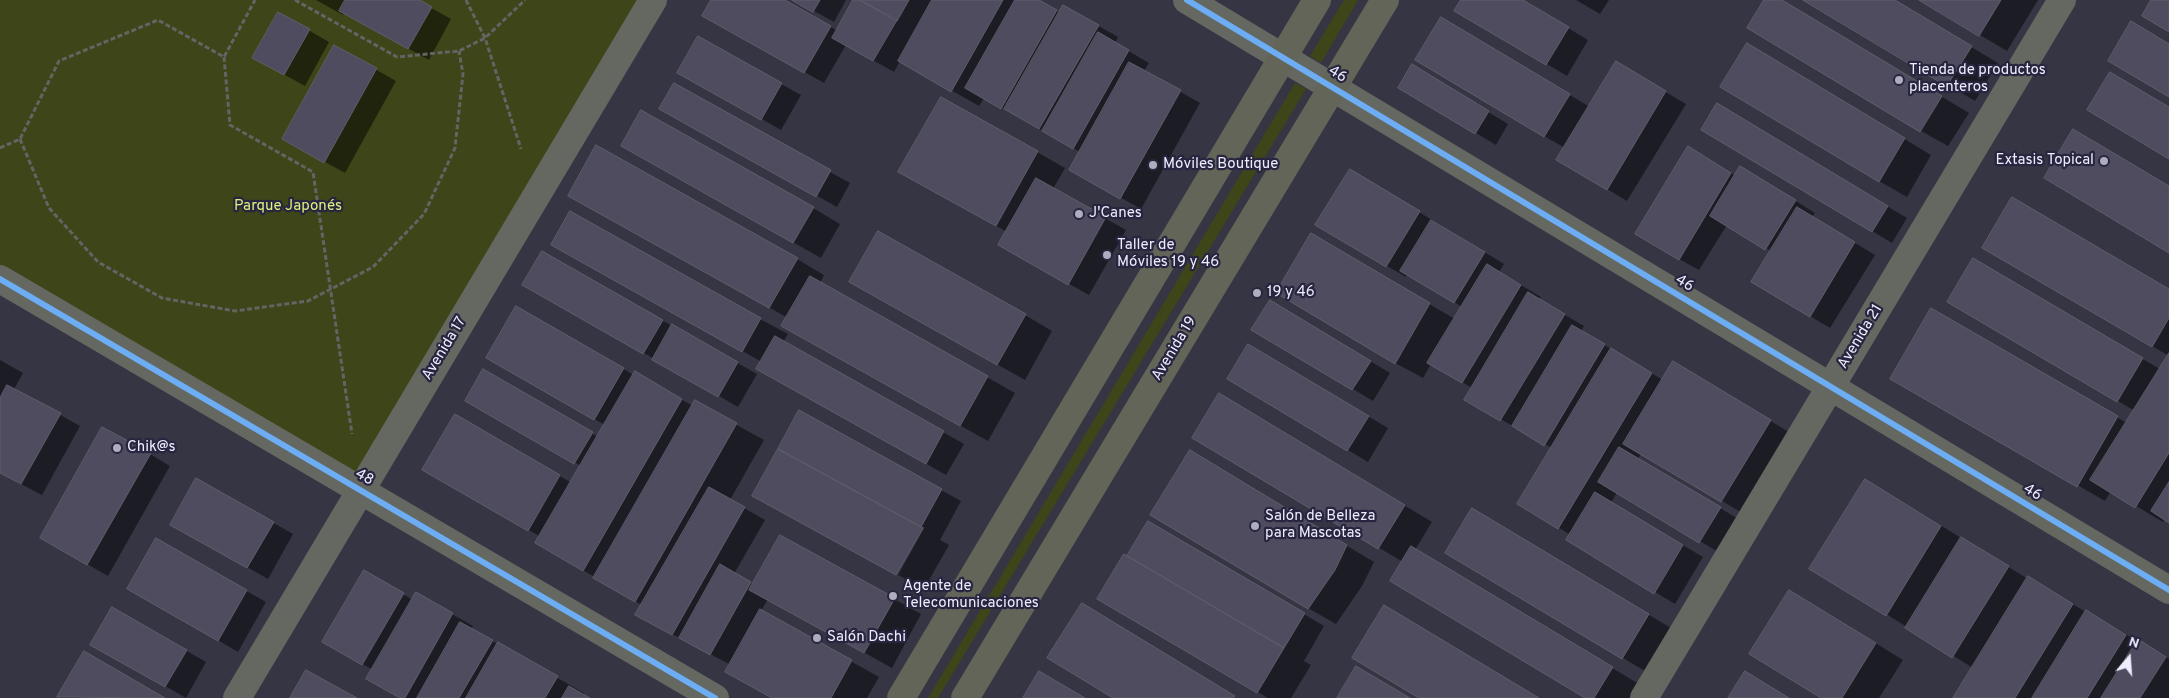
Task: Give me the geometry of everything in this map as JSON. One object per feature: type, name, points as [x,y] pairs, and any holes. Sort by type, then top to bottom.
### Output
[{"type":"main road","points":[[901,698],[1317,0]]},
{"type":"main road","name":"Avenida 19","points":[[965,698],[1385,0]]},
{"type":"street","name":"Avenida 17","points":[[237,698],[653,0]]},
{"type":"street","name":"46","points":[[1187,0],[2169,590]]},
{"type":"street","name":"Avenida 21","points":[[1644,698],[2062,0]]},
{"type":"street","name":"48","points":[[0,279],[716,698]]},
{"type":"path","points":[[255,0],[224,56],[230,125],[313,172],[361,490]]},
{"type":"path","points":[[295,0],[397,57],[459,51],[485,38],[525,0]]},
{"type":"path","points":[[466,0],[485,38],[537,196]]},
{"type":"path","points":[[0,148],[20,139],[59,61],[158,20],[224,56]]},
{"type":"path","points":[[20,139],[48,208],[98,262],[162,298],[235,311],[308,301],[374,267],[424,214],[455,148],[463,74],[459,51]]},
{"type":"green space","name":"Parque Japonés","points":[[0,0],[653,0],[361,490],[0,279]]},
{"type":"green space","points":[[1344,0],[1358,0],[1321,63],[1310,56]]},
{"type":"green space","points":[[1295,83],[1306,89],[938,698],[928,698]]},
{"type":"building","points":[[345,0],[420,0],[432,7],[408,49],[339,11]]},
{"type":"building","points":[[711,0],[785,0],[831,26],[804,73],[702,16]]},
{"type":"building","points":[[792,0],[820,0],[813,12]]},
{"type":"building","points":[[853,0],[860,0],[897,20],[873,61],[832,38]]},
{"type":"building","points":[[860,0],[909,0],[897,21]]},
{"type":"building","points":[[932,0],[1003,0],[951,92],[898,61]]},
{"type":"building","points":[[1015,0],[1039,0],[1057,10],[1001,109],[965,88]]},
{"type":"building","points":[[1461,0],[1523,0],[1569,27],[1546,65],[1454,11]]},
{"type":"building","points":[[1764,0],[1782,0],[1942,96],[1920,132],[1747,28]]},
{"type":"building","points":[[1803,0],[1895,0],[1972,46],[1947,86]]},
{"type":"building","points":[[1919,0],[2001,0],[1979,36]]},
{"type":"building","points":[[2151,0],[2169,0],[2169,32],[2142,16]]},
{"type":"building","points":[[1063,5],[1099,25],[1039,129],[1004,109]]},
{"type":"building","points":[[278,12],[310,29],[284,75],[252,58]]},
{"type":"building","points":[[1441,17],[1570,94],[1544,137],[1415,60]]},
{"type":"building","points":[[2131,21],[2169,44],[2169,97],[2108,61]]},
{"type":"building","points":[[1098,32],[1129,50],[1073,149],[1042,131]]},
{"type":"building","points":[[698,36],[782,83],[761,120],[677,73]]},
{"type":"building","points":[[1747,43],[1905,138],[1879,182],[1720,87]]},
{"type":"building","points":[[334,45],[377,68],[324,163],[282,139]]},
{"type":"building","points":[[1616,61],[1666,91],[1607,190],[1556,160]]},
{"type":"building","points":[[1129,62],[1181,90],[1120,199],[1069,170]]},
{"type":"building","points":[[1412,64],[1489,111],[1475,134],[1398,88]]},
{"type":"building","points":[[2110,72],[2169,107],[2169,159],[2087,110]]},
{"type":"building","points":[[674,83],[831,170],[816,197],[659,109]]},
{"type":"building","points":[[941,97],[1038,151],[996,226],[898,172]]},
{"type":"building","points":[[1717,103],[1888,206],[1872,232],[1701,130]]},
{"type":"building","points":[[641,110],[814,207],[793,243],[621,146]]},
{"type":"building","points":[[2073,129],[2169,186],[2169,253],[2044,178]]},
{"type":"building","points":[[596,145],[798,258],[769,308],[568,196]]},
{"type":"building","points":[[1688,146],[1731,173],[1679,260],[1635,234]]},
{"type":"building","points":[[1740,166],[1796,200],[1765,250],[1710,216]]},
{"type":"building","points":[[1350,169],[1420,211],[1386,267],[1315,225]]},
{"type":"building","points":[[1036,178],[1106,217],[1068,285],[998,245]]},
{"type":"building","points":[[2012,197],[2169,289],[2169,318],[2152,347],[1982,248]]},
{"type":"building","points":[[1797,207],[1855,242],[1810,317],[1751,282]]},
{"type":"building","points":[[570,211],[761,318],[742,352],[551,245]]},
{"type":"building","points":[[1431,220],[1485,252],[1454,303],[1400,271]]},
{"type":"building","points":[[878,231],[1026,314],[997,365],[849,282]]},
{"type":"building","points":[[1311,233],[1430,303],[1395,364],[1276,293]]},
{"type":"building","points":[[542,251],[663,320],[643,354],[522,285]]},
{"type":"building","points":[[1973,258],[2143,358],[2117,402],[1947,302]]},
{"type":"building","points":[[1487,264],[1521,285],[1462,383],[1427,363]]},
{"type":"building","points":[[810,276],[988,376],[960,426],[781,326]]},
{"type":"building","points":[[1528,292],[1565,314],[1500,421],[1464,400]]},
{"type":"building","points":[[1270,300],[1371,361],[1352,390],[1251,330]]},
{"type":"building","points":[[516,306],[624,368],[594,420],[486,358]]},
{"type":"building","points":[[1931,308],[2118,416],[2077,487],[1890,379]]},
{"type":"building","points":[[672,324],[738,362],[718,397],[652,360]]},
{"type":"building","points":[[1572,325],[1605,344],[1544,446],[1512,426]]},
{"type":"building","points":[[775,336],[944,431],[926,464],[756,369]]},
{"type":"building","points":[[1248,344],[1369,416],[1347,451],[1227,379]]},
{"type":"building","points":[[1611,348],[1652,373],[1558,529],[1517,504]]},
{"type":"building","points":[[2169,353],[2169,453],[2135,508],[2090,480]]},
{"type":"building","points":[[1673,361],[1771,420],[1721,502],[1623,444]]},
{"type":"building","points":[[483,369],[593,432],[574,464],[465,401]]},
{"type":"building","points":[[635,371],[682,399],[583,571],[535,543]]},
{"type":"building","points":[[7,385],[61,413],[21,484],[0,473],[0,398]]},
{"type":"building","points":[[1219,393],[1405,505],[1378,549],[1192,438]]},
{"type":"building","points":[[695,400],[737,423],[635,602],[593,578]]},
{"type":"building","points":[[799,410],[942,489],[921,527],[778,449]]},
{"type":"building","points":[[455,414],[560,475],[528,531],[422,470]]},
{"type":"building","points":[[102,427],[151,453],[87,565],[40,538]]},
{"type":"building","points":[[1619,447],[1721,507],[1699,543],[1598,482]]},
{"type":"building","points":[[778,449],[923,528],[896,575],[752,496]]},
{"type":"building","points":[[1190,450],[1347,545],[1335,570],[1308,609],[1150,515]]},
{"type":"building","points":[[196,478],[274,522],[247,568],[170,525]]},
{"type":"building","points":[[1865,479],[1941,526],[1886,616],[1809,569]]},
{"type":"building","points":[[2169,482],[2169,523],[2151,511]]},
{"type":"building","points":[[709,487],[745,507],[672,635],[635,615]]},
{"type":"building","points":[[1595,492],[1683,545],[1654,594],[1566,540]]},
{"type":"building","points":[[1472,508],[1649,614],[1622,659],[1445,553]]},
{"type":"building","points":[[1148,521],[1305,613],[1284,648],[1127,556]]},
{"type":"building","points":[[780,535],[895,598],[864,653],[749,590]]},
{"type":"building","points":[[1961,537],[2009,566],[1952,658],[1905,628]]},
{"type":"building","points":[[156,538],[247,590],[218,641],[127,589]]},
{"type":"building","points":[[1411,546],[1613,667],[1594,698],[1585,698],[1390,581]]},
{"type":"building","points":[[1124,554],[1284,648],[1257,693],[1097,599]]},
{"type":"building","points":[[720,564],[751,582],[710,655],[679,638]]},
{"type":"building","points":[[364,570],[404,593],[362,665],[322,642]]},
{"type":"building","points":[[2028,576],[2073,604],[2015,698],[1953,698]]},
{"type":"building","points":[[1789,590],[1876,643],[1842,698],[1821,698],[1749,654]]},
{"type":"building","points":[[416,592],[453,613],[405,698],[400,698],[366,679]]},
{"type":"building","points":[[1082,603],[1235,696],[1233,698],[1113,698],[1047,658]]},
{"type":"building","points":[[1384,605],[1539,698],[1419,698],[1352,658]]},
{"type":"building","points":[[112,607],[187,650],[165,687],[90,645]]},
{"type":"building","points":[[760,609],[852,660],[831,698],[772,698],[725,672]]},
{"type":"building","points":[[2086,610],[2126,635],[2087,698],[2032,698]]},
{"type":"building","points":[[460,622],[493,640],[459,698],[417,698]]},
{"type":"building","points":[[2138,639],[2166,657],[2140,698],[2101,698]]},
{"type":"building","points":[[498,642],[558,676],[545,698],[466,698]]},
{"type":"building","points":[[84,651],[165,698],[57,697]]},
{"type":"building","points":[[1356,666],[1410,698],[1337,698]]},
{"type":"building","points":[[306,670],[357,698],[290,698]]},
{"type":"building","points":[[1039,671],[1085,698],[1023,698]]},
{"type":"building","points":[[1745,671],[1789,698],[1728,698]]},
{"type":"building","points":[[569,686],[590,698],[562,698]]},
{"type":"cycle path","points":[[1187,0],[2169,590]]},
{"type":"cycle path","points":[[0,279],[715,698]]},
{"type":"place","name":"Tienda de productos placenteros","points":[[1899,80]]},
{"type":"place","name":"Extasis Topical","points":[[2104,161]]},
{"type":"place","name":"Móviles Boutique","points":[[1153,165]]},
{"type":"place","name":"J'Canes","points":[[1079,214]]},
{"type":"place","name":"Taller de Móviles 19 y 46","points":[[1107,255]]},
{"type":"place","name":"19 y 46","points":[[1257,293]]},
{"type":"place","name":"Chik@s","points":[[117,448]]},
{"type":"place","name":"Salón de Belleza para Mascotas","points":[[1255,526]]},
{"type":"place","name":"Agente de Telecomunicaciones","points":[[893,596]]},
{"type":"place","name":"Salón Dachi","points":[[817,638]]}]
